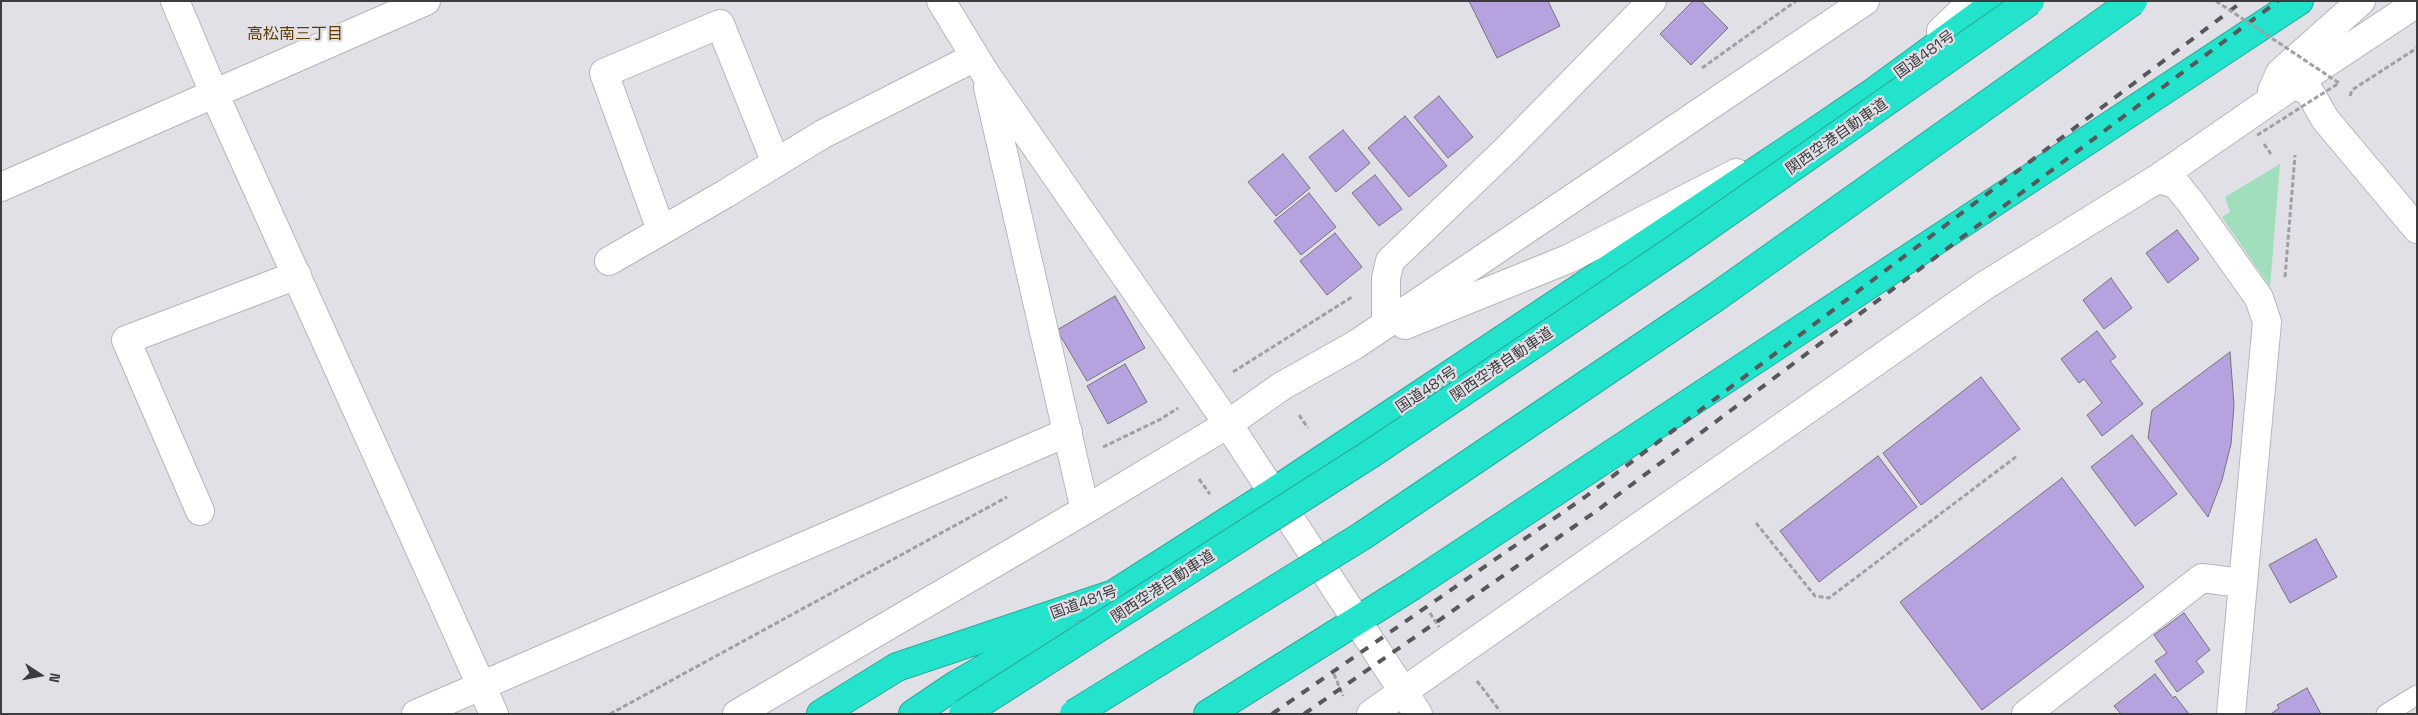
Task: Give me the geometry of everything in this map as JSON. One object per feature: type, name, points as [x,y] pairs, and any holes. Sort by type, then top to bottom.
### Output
[{"type":"highway","name":"国道481号","points":[[821,714],[897,667],[1114,594],[1272,493],[1816,132],[1998,1]]},
{"type":"highway","name":"関西空港自動車道","points":[[963,714],[1372,453],[1678,247],[2030,1]]},
{"type":"highway","points":[[1074,714],[1370,531],[1724,291],[2133,1]]},
{"type":"highway","points":[[1208,714],[1356,622],[2300,1]]},
{"type":"highway","points":[[913,714],[956,685],[1114,594]]},
{"type":"street","points":[[175,1],[214,93],[494,714]]},
{"type":"street","points":[[1,187],[426,1]]},
{"type":"street","points":[[941,1],[980,65],[1206,391],[1410,703]]},
{"type":"street","points":[[1386,324],[1386,278],[1390,261],[1506,150],[1652,1]]},
{"type":"street","points":[[737,714],[1085,510],[1228,424],[1282,386],[1355,345],[1864,1]]},
{"type":"street","points":[[1871,94],[1973,1]]},
{"type":"street","points":[[2267,104],[2280,73],[2361,1]]},
{"type":"street","points":[[1370,714],[1410,703],[1984,286],[2158,179],[2293,85],[2417,3]]},
{"type":"street","points":[[661,230],[604,73],[720,24],[776,163]]},
{"type":"street","points":[[609,261],[823,134],[980,65]]},
{"type":"street","points":[[980,65],[1085,510]]},
{"type":"street","points":[[2293,85],[2309,91],[2325,119],[2412,218]]},
{"type":"street","points":[[1355,345],[1568,260],[1816,132]]},
{"type":"street","points":[[2158,179],[2176,184],[2182,190],[2259,298],[2267,322],[2241,583],[2231,714]]},
{"type":"street","points":[[200,511],[126,340],[297,274]]},
{"type":"street","points":[[416,714],[1068,432]]},
{"type":"street","points":[[2026,714],[2202,578],[2241,583]]},
{"type":"lane","points":[[2386,714],[2417,695]]},
{"type":"path","points":[[2216,1],[2339,83],[2256,136]]},
{"type":"path","points":[[2352,101],[2350,98],[2352,90],[2417,48]]},
{"type":"path","points":[[1074,460],[1161,419],[1206,391]]},
{"type":"path","points":[[1756,522],[1815,596],[1829,598],[2016,456]]},
{"type":"path","points":[[610,714],[1013,494]]},
{"type":"green space","points":[[2280,164],[2270,287],[2222,217],[2230,212],[2225,197]]},
{"type":"building","points":[[1469,1],[1548,1],[1560,26],[1497,58]]},
{"type":"building","points":[[1693,1],[1701,1],[1728,28],[1691,65],[1660,34]]},
{"type":"building","points":[[1439,96],[1473,137],[1448,158],[1414,117]]},
{"type":"building","points":[[1405,116],[1447,166],[1409,197],[1368,148]]},
{"type":"building","points":[[1343,130],[1370,163],[1336,192],[1309,157]]},
{"type":"building","points":[[1283,154],[1310,188],[1276,216],[1248,182]]},
{"type":"building","points":[[1375,175],[1402,209],[1379,226],[1352,193]]},
{"type":"building","points":[[1309,193],[1336,227],[1301,255],[1274,221]]},
{"type":"building","points":[[2177,230],[2199,259],[2168,283],[2146,253]]},
{"type":"building","points":[[1335,233],[1362,267],[1327,295],[1300,261]]},
{"type":"building","points":[[2111,278],[2132,308],[2104,329],[2083,300]]},
{"type":"building","points":[[1115,296],[1145,348],[1087,381],[1057,330]]},
{"type":"building","points":[[2097,331],[2116,357],[2110,361],[2143,404],[2102,436],[2087,415],[2102,403],[2084,379],[2079,383],[2061,359]]},
{"type":"building","points":[[2230,352],[2234,405],[2231,444],[2222,480],[2208,517],[2148,438],[2152,410]]},
{"type":"building","points":[[1125,364],[1147,402],[1108,424],[1087,386]]},
{"type":"building","points":[[1981,377],[2020,429],[1921,505],[1883,453]]},
{"type":"building","points":[[2132,435],[2177,494],[2135,526],[2091,467]]},
{"type":"building","points":[[1878,456],[1917,507],[1819,582],[1780,531]]},
{"type":"building","points":[[2062,478],[2144,587],[1982,710],[1900,602]]},
{"type":"building","points":[[2316,539],[2337,577],[2290,603],[2269,565]]},
{"type":"building","points":[[2184,613],[2210,650],[2196,661],[2204,672],[2177,692],[2155,661],[2167,653],[2154,635]]},
{"type":"building","points":[[2155,674],[2173,698],[2175,696],[2189,714],[2121,714],[2114,706]]},
{"type":"building","points":[[2307,688],[2321,714],[2271,714],[2279,708],[2277,705]]},
{"type":"railway","points":[[1272,714],[1585,497],[2243,1]]},
{"type":"railway","points":[[1304,714],[1595,512],[2278,1]]},
{"type":"district","name":"高松南三丁目","points":[[295,35]]}]
